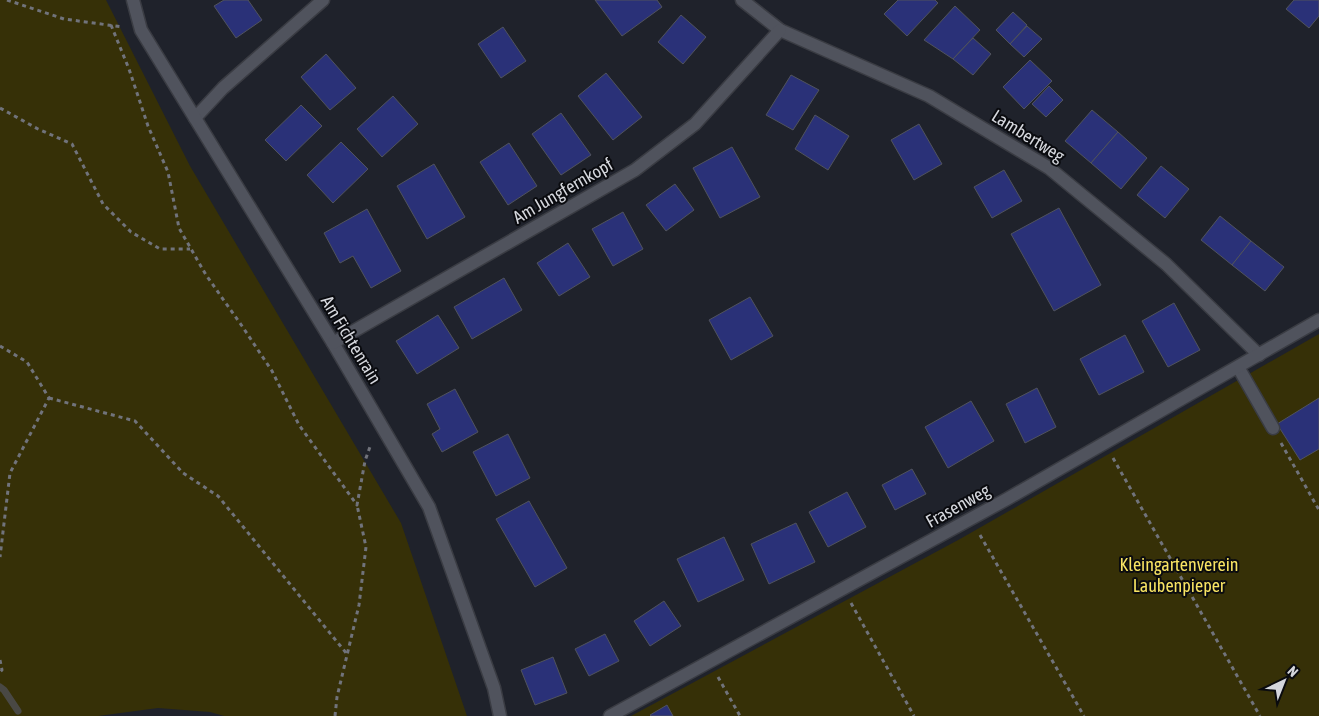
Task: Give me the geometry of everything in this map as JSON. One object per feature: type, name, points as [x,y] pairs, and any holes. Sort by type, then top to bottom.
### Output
[{"type":"street","name":"Am Fichtenrain","points":[[133,0],[140,30],[333,343],[429,507],[494,688],[500,716]]},
{"type":"street","points":[[195,118],[223,88],[323,0]]},
{"type":"street","name":"Lambertweg","points":[[742,0],[780,30],[929,96],[1049,168],[1166,264],[1260,354]]},
{"type":"street","name":"Am Jungfernkopf","points":[[333,343],[635,170],[695,124],[780,30]]},
{"type":"street","name":"Frasenweg","points":[[610,716],[971,519],[1319,320]]},
{"type":"street","points":[[1238,367],[1273,428]]},
{"type":"path","points":[[7,0],[64,19],[111,25],[129,69],[148,126],[168,172],[179,228],[206,275],[272,372],[299,425],[357,505]]},
{"type":"path","points":[[0,108],[38,129],[72,144],[103,204],[130,232],[160,249],[190,249]]},
{"type":"path","points":[[0,346],[27,362],[49,398],[135,421],[184,473],[218,496],[347,654]]},
{"type":"path","points":[[0,557],[10,473],[49,398]]},
{"type":"path","points":[[335,716],[337,697],[359,605],[366,547],[357,505],[365,461],[379,421]]},
{"type":"path","points":[[1273,428],[1319,510]]},
{"type":"path","points":[[1106,442],[1260,716]]},
{"type":"path","points":[[971,519],[1084,716]]},
{"type":"path","points":[[843,588],[914,716]]},
{"type":"path","points":[[0,660],[1,671]]},
{"type":"path","points":[[710,662],[740,716]]},
{"type":"green space","points":[[0,0],[106,0],[190,166],[401,523],[467,716],[224,716],[210,712],[158,708],[98,716],[0,716]]},
{"type":"green space","name":"Kleingartenverein Laubenpieper","points":[[1319,334],[1319,716],[631,716],[960,539]]},
{"type":"building","points":[[224,0],[248,0],[262,20],[236,38],[214,6]]},
{"type":"building","points":[[595,0],[657,0],[662,7],[622,36]]},
{"type":"building","points":[[898,0],[935,0],[938,3],[907,36],[884,14]]},
{"type":"building","points":[[1294,0],[1319,0],[1319,16],[1309,28],[1286,9]]},
{"type":"building","points":[[955,6],[980,30],[953,59],[924,40]]},
{"type":"building","points":[[1013,12],[1027,25],[1010,44],[996,30]]},
{"type":"building","points":[[681,15],[706,37],[683,64],[658,42]]},
{"type":"building","points":[[1027,26],[1042,39],[1024,57],[1010,44]]},
{"type":"building","points":[[503,27],[526,61],[501,78],[478,44]]},
{"type":"building","points":[[973,38],[991,54],[973,75],[953,59]]},
{"type":"building","points":[[326,54],[356,88],[330,110],[301,77]]},
{"type":"building","points":[[1030,60],[1052,81],[1024,109],[1003,87]]},
{"type":"building","points":[[606,73],[642,117],[613,140],[578,96]]},
{"type":"building","points":[[791,75],[819,90],[793,130],[766,115]]},
{"type":"building","points":[[1049,86],[1063,100],[1046,117],[1032,104]]},
{"type":"building","points":[[393,96],[418,124],[382,157],[357,129]]},
{"type":"building","points":[[301,105],[322,126],[286,161],[265,140]]},
{"type":"building","points":[[1092,110],[1118,132],[1091,163],[1065,141]]},
{"type":"building","points":[[561,113],[591,155],[561,175],[532,134]]},
{"type":"building","points":[[815,115],[849,136],[828,170],[795,149]]},
{"type":"building","points":[[919,124],[942,164],[914,180],[891,140]]},
{"type":"building","points":[[1118,132],[1147,158],[1121,189],[1091,163]]},
{"type":"building","points":[[341,142],[368,169],[333,203],[307,175]]},
{"type":"building","points":[[509,143],[537,186],[508,205],[480,162]]},
{"type":"building","points":[[732,147],[760,197],[720,218],[693,168]]},
{"type":"building","points":[[434,164],[465,217],[427,239],[397,186]]},
{"type":"building","points":[[1161,166],[1189,189],[1165,218],[1137,195]]},
{"type":"building","points":[[1004,170],[1022,201],[992,218],[974,187]]},
{"type":"building","points":[[675,184],[694,210],[666,231],[646,205]]},
{"type":"building","points":[[1059,208],[1101,285],[1054,311],[1011,234]]},
{"type":"building","points":[[367,209],[401,271],[371,288],[353,256],[340,263],[324,233]]},
{"type":"building","points":[[623,212],[643,249],[613,266],[592,229]]},
{"type":"building","points":[[1220,216],[1251,241],[1232,265],[1201,240]]},
{"type":"building","points":[[1251,241],[1284,267],[1265,291],[1232,265]]},
{"type":"building","points":[[568,243],[590,277],[559,296],[537,263]]},
{"type":"building","points":[[504,278],[522,310],[472,339],[454,307]]},
{"type":"building","points":[[750,297],[773,336],[731,360],[709,320]]},
{"type":"building","points":[[1174,303],[1200,350],[1168,367],[1142,321]]},
{"type":"building","points":[[438,315],[459,348],[417,374],[396,341]]},
{"type":"building","points":[[1125,335],[1144,372],[1099,395],[1080,359]]},
{"type":"building","points":[[1037,388],[1056,427],[1025,443],[1006,404]]},
{"type":"building","points":[[455,389],[478,432],[442,452],[432,434],[440,429],[427,404]]},
{"type":"building","points":[[1319,398],[1319,449],[1300,460],[1277,424]]},
{"type":"building","points":[[971,401],[994,441],[948,468],[925,427]]},
{"type":"building","points":[[508,434],[530,478],[496,496],[473,452]]},
{"type":"building","points":[[912,469],[926,494],[895,510],[882,485]]},
{"type":"building","points":[[847,492],[866,527],[828,547],[809,512]]},
{"type":"building","points":[[529,501],[567,568],[535,587],[496,519]]},
{"type":"building","points":[[796,523],[815,562],[769,584],[751,544]]},
{"type":"building","points":[[724,537],[744,580],[698,602],[677,559]]},
{"type":"building","points":[[664,601],[681,626],[650,646],[634,621]]},
{"type":"building","points":[[605,634],[619,661],[589,676],[575,649]]},
{"type":"building","points":[[553,657],[567,693],[535,705],[521,670]]},
{"type":"building","points":[[667,705],[673,716],[650,715]]},
{"type":"waterway","points":[[0,687],[18,711]]}]
